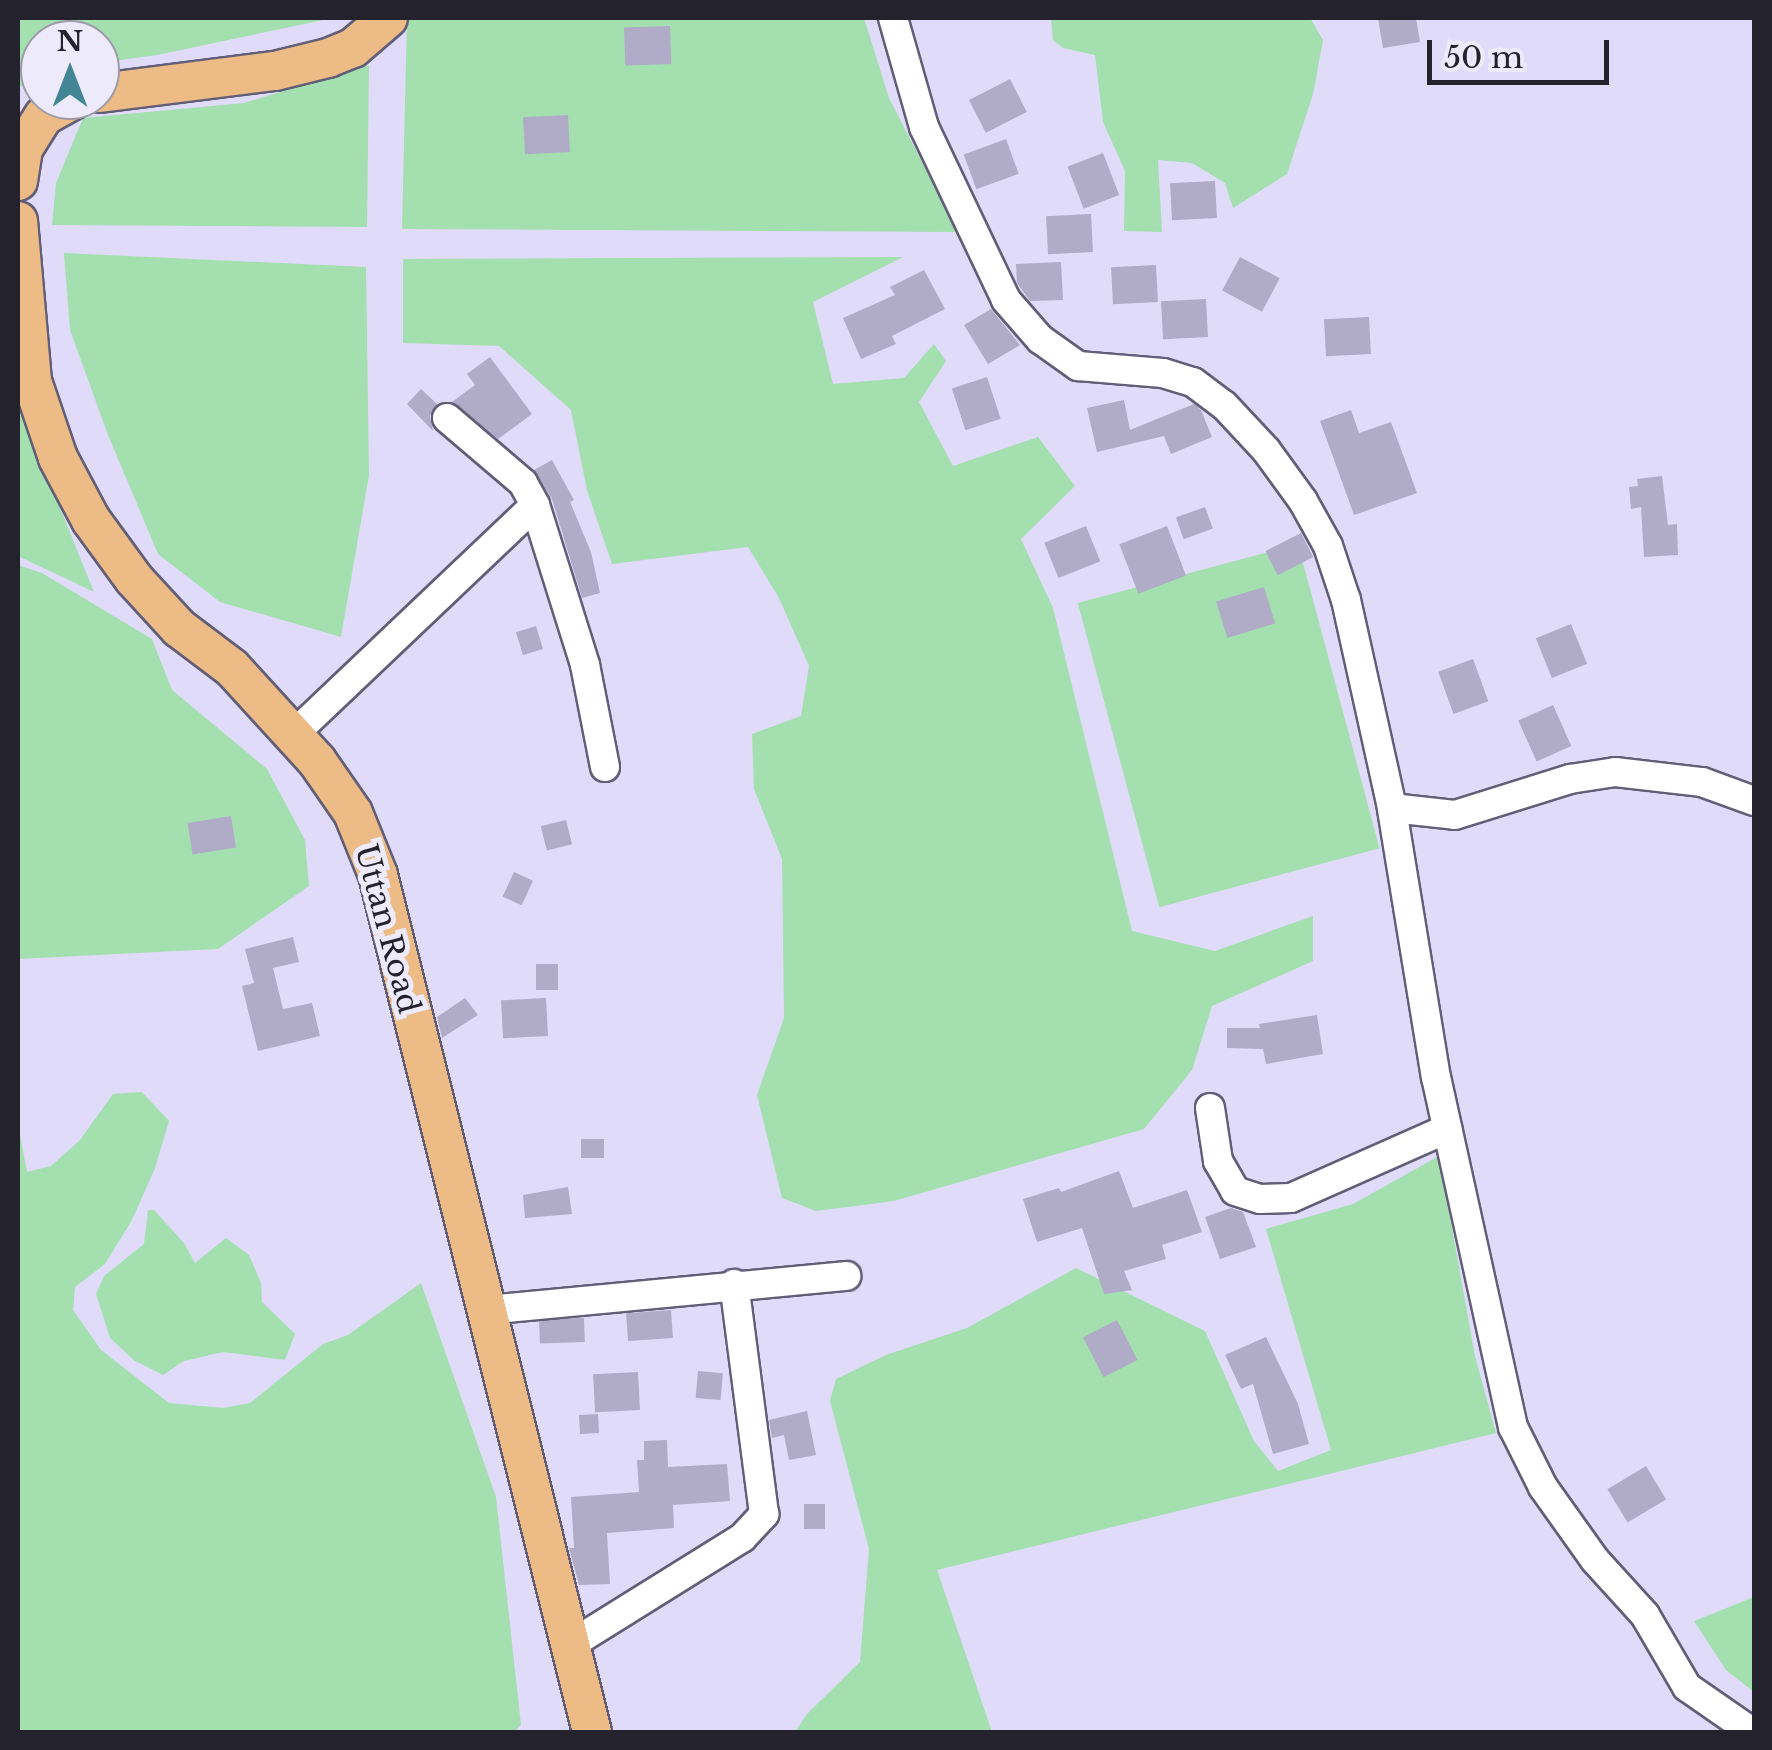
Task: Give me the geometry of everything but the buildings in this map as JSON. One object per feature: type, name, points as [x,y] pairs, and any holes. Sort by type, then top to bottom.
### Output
[{"type":"main road","points":[[120,90],[275,71],[328,58],[352,48],[388,18]]},
{"type":"main road","points":[[20,159],[42,120]]},
{"type":"main road","name":"Uttan Road","points":[[18,221],[32,380],[58,458],[91,520],[134,580],[180,628],[232,668],[294,734],[352,813],[378,874],[592,1732]]},
{"type":"street","points":[[893,18],[924,127],[1006,300],[1040,339],[1078,366],[1163,372],[1192,382],[1224,405],[1266,450],[1303,501],[1328,546],[1346,600],[1392,808],[1448,1128],[1513,1427],[1543,1487],[1595,1560],[1645,1615],[1687,1686],[1752,1732]]},
{"type":"street","points":[[448,418],[523,483],[535,504],[586,665],[604,768]]},
{"type":"street","points":[[294,734],[535,504]]},
{"type":"street","points":[[1392,808],[1455,815],[1570,779],[1615,772],[1702,782],[1754,801]]},
{"type":"street","points":[[1210,1108],[1218,1161],[1235,1190],[1260,1199],[1291,1198],[1448,1128]]},
{"type":"street","points":[[486,1310],[846,1276]]},
{"type":"street","points":[[570,1645],[742,1538],[764,1514],[734,1284]]},
{"type":"green space","points":[[18,18],[333,18],[120,60],[120,20],[20,20],[18,87]]},
{"type":"green space","points":[[407,18],[864,18],[889,98],[958,232],[402,229]]},
{"type":"green space","points":[[1051,18],[1310,18],[1323,40],[1313,94],[1287,174],[1233,208],[1225,183],[1192,163],[1158,160],[1162,232],[1124,231],[1125,171],[1103,122],[1095,55],[1063,48],[1053,40]]},
{"type":"green space","points":[[369,65],[367,227],[52,225],[56,183],[82,120],[120,120],[120,115],[244,103]]},
{"type":"green space","points":[[64,253],[366,267],[369,475],[341,637],[220,602],[158,554],[108,435],[70,330]]},
{"type":"green space","points":[[903,257],[813,302],[833,384],[904,378],[934,344],[946,361],[919,402],[953,466],[1038,437],[1075,486],[1021,539],[1053,608],[1132,931],[1215,951],[1313,916],[1313,961],[1212,1006],[1192,1070],[1144,1129],[894,1201],[816,1211],[782,1198],[757,1095],[784,1018],[782,859],[754,789],[752,734],[801,716],[809,666],[779,598],[748,547],[612,564],[587,490],[571,410],[499,346],[403,343],[403,259]]},
{"type":"green space","points":[[18,404],[94,592],[18,556]]},
{"type":"green space","points":[[1298,544],[1380,848],[1159,907],[1078,603]]},
{"type":"green space","points":[[18,565],[42,573],[152,639],[172,690],[267,769],[305,840],[309,886],[218,949],[18,959]]},
{"type":"green space","points":[[142,1092],[169,1121],[155,1168],[132,1220],[105,1264],[75,1287],[73,1310],[101,1350],[169,1403],[223,1408],[250,1403],[323,1344],[348,1335],[421,1283],[496,1497],[521,1725],[514,1732],[18,1732],[18,1124],[27,1172],[51,1166],[80,1140],[113,1094]]},
{"type":"green space","points":[[1439,1156],[1475,1356],[1496,1433],[937,1570],[992,1732],[795,1732],[807,1714],[860,1662],[869,1549],[830,1401],[836,1379],[886,1355],[967,1328],[1076,1268],[1205,1331],[1254,1441],[1278,1471],[1331,1450],[1266,1229],[1353,1204]]},
{"type":"green space","points":[[148,1210],[154,1210],[184,1243],[195,1263],[226,1238],[249,1255],[261,1283],[262,1302],[295,1334],[285,1360],[223,1352],[184,1361],[163,1375],[135,1361],[110,1338],[96,1294],[104,1276],[144,1244]]},
{"type":"green space","points":[[1754,1597],[1754,1692],[1726,1670],[1694,1621]]}]
